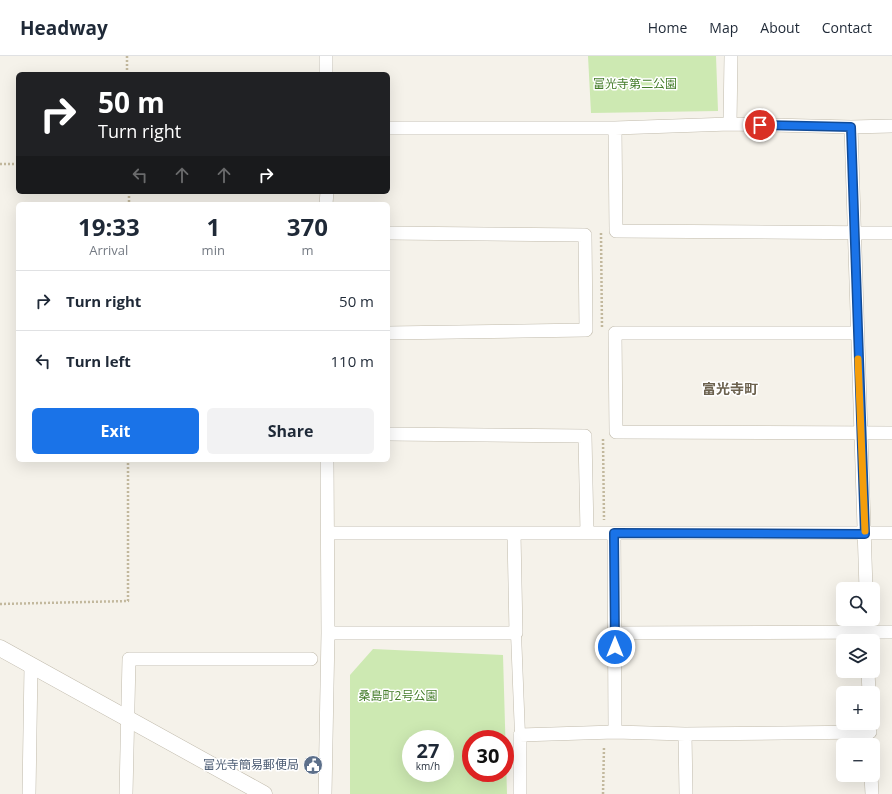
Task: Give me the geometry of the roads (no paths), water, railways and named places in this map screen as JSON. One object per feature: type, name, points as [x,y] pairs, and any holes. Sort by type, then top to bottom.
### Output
[{"type":"street","points":[[326,56],[326,72]]},
{"type":"street","points":[[730,124],[731,56]]},
{"type":"street","points":[[390,128],[615,128],[730,124],[851,127],[892,126]]},
{"type":"street","points":[[851,127],[866,582]]},
{"type":"street","points":[[615,128],[616,231],[892,233]]},
{"type":"street","points":[[390,233],[585,235],[586,330],[390,332]]},
{"type":"street","points":[[857,332],[615,333],[616,432],[892,433]]},
{"type":"street","points":[[390,434],[585,436],[587,532]]},
{"type":"street","points":[[325,794],[328,633],[327,462]]},
{"type":"street","points":[[328,533],[892,533]]},
{"type":"street","points":[[610,732],[615,633],[614,533]]},
{"type":"street","points":[[514,534],[520,734],[520,794]]},
{"type":"street","points":[[615,633],[867,630],[892,632]]},
{"type":"street","points":[[328,633],[516,633]]},
{"type":"street","points":[[0,648],[264,794]]},
{"type":"street","points":[[126,794],[129,659],[311,659]]},
{"type":"street","points":[[29,794],[31,666]]},
{"type":"street","points":[[520,734],[610,732],[685,734],[870,733]]},
{"type":"street","points":[[685,734],[686,794]]},
{"type":"street","points":[[871,782],[872,794]]},
{"type":"place","name":"富光寺簡易郵便局","points":[[313,765]]},
{"type":"district","name":"富光寺町","points":[[730,389]]},
{"type":"park label","name":"富光寺第二公園","points":[[635,84]]},
{"type":"park label","name":"桑島町2号公園","points":[[398,696]]}]
